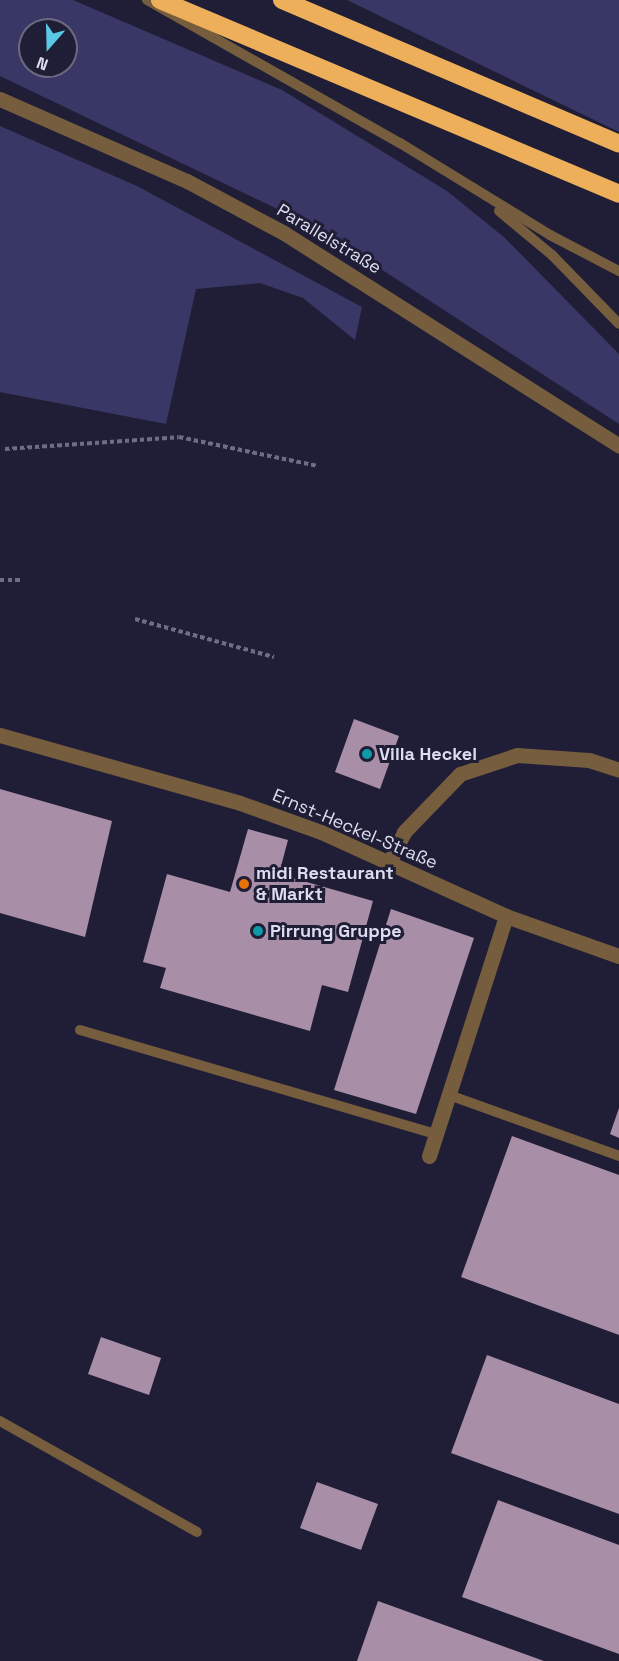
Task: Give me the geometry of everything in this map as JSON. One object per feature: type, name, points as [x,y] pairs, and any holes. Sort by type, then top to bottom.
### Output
[{"type":"highway","points":[[160,0],[619,194]]},
{"type":"highway","points":[[282,0],[619,144]]},
{"type":"street","name":"Parallelstraße","points":[[0,99],[187,181],[284,233],[619,446]]},
{"type":"street","name":"Ernst-Heckel-Straße","points":[[0,735],[240,803],[321,832],[506,916],[619,956]]},
{"type":"street","points":[[389,863],[404,832],[460,774],[517,756],[589,760],[619,770]]},
{"type":"street","points":[[429,1156],[506,916]]},
{"type":"lane","points":[[147,0],[467,184],[550,235],[619,271]]},
{"type":"lane","points":[[467,184],[552,255],[619,324]]},
{"type":"lane","points":[[80,1030],[435,1134]]},
{"type":"lane","points":[[449,1095],[619,1156]]},
{"type":"lane","points":[[0,1421],[197,1532]]},
{"type":"path","points":[[5,449],[179,437],[318,466]]},
{"type":"path","points":[[0,580],[23,580]]},
{"type":"path","points":[[135,619],[274,657]]},
{"type":"shaded area","points":[[0,0],[73,0],[282,90],[447,191],[505,238],[619,354],[619,424],[321,230],[0,76]]},
{"type":"shaded area","points":[[347,0],[619,0],[619,132]]},
{"type":"shaded area","points":[[0,126],[137,186],[362,307],[355,340],[303,298],[260,283],[196,289],[166,424],[0,392]]},
{"type":"building","name":"Villa Heckel","points":[[354,719],[399,736],[380,789],[335,772]]},
{"type":"building","points":[[0,789],[112,821],[85,937],[0,913]]},
{"type":"building","name":"Pirrung Gruppe","points":[[248,829],[288,840],[279,874],[373,901],[348,992],[322,985],[310,1031],[160,988],[166,968],[143,962],[167,874],[230,892]]},
{"type":"building","points":[[391,909],[474,938],[416,1114],[334,1090]]},
{"type":"building","points":[[619,1108],[619,1138],[610,1134]]},
{"type":"building","points":[[512,1136],[619,1175],[619,1335],[461,1277]]},
{"type":"building","points":[[101,1337],[161,1358],[149,1395],[88,1374]]},
{"type":"building","points":[[487,1355],[619,1404],[619,1514],[451,1453]]},
{"type":"building","points":[[317,1482],[378,1504],[361,1550],[300,1528]]},
{"type":"building","points":[[498,1500],[619,1545],[619,1654],[462,1597]]},
{"type":"building","points":[[378,1601],[544,1661],[357,1661]]},
{"type":"place","name":"Villa Heckel","points":[[367,754]]},
{"type":"place","name":"midi Restaurant & Markt","points":[[244,884]]},
{"type":"place","name":"Pirrung Gruppe","points":[[258,931]]}]
